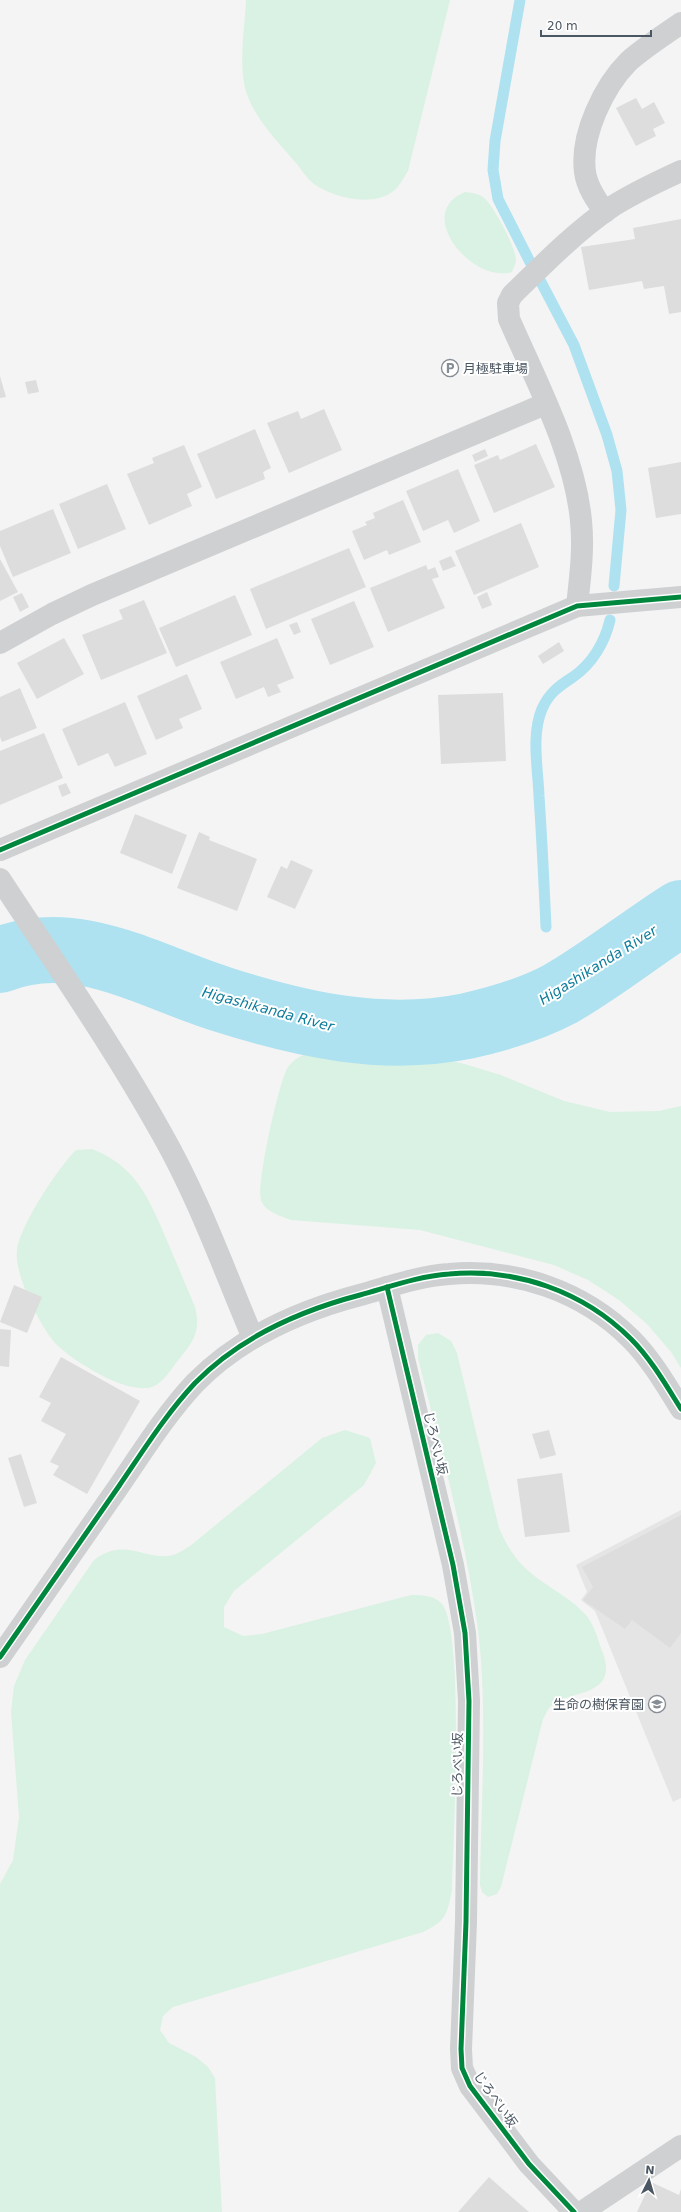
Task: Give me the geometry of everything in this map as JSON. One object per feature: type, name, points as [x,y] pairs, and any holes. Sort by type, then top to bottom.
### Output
[{"type":"street","points":[[605,212],[592,195],[584,171],[587,141],[595,112],[610,85],[629,62],[681,23]]},
{"type":"street","points":[[577,606],[582,560],[580,515],[576,485],[565,449],[509,319],[508,303],[512,295],[557,251],[605,212],[641,189],[681,171]]},
{"type":"street","points":[[0,643],[52,614],[92,595],[546,404]]},
{"type":"street","points":[[0,850],[577,606],[681,597]]},
{"type":"street","points":[[0,879],[131,1079],[163,1135],[192,1193],[253,1338]]},
{"type":"street","points":[[0,1657],[167,1418],[195,1383],[235,1349],[253,1338],[280,1322],[329,1303],[387,1287],[447,1274],[481,1272],[514,1276],[546,1285],[578,1299],[600,1313],[632,1339],[653,1365],[681,1409]]},
{"type":"street","name":"じろべい坂","points":[[387,1287],[454,1565],[465,1633],[469,1701],[466,1914],[460,2049],[462,2068],[470,2086],[528,2164],[574,2212]]},
{"type":"street","points":[[582,2212],[681,2146]]},
{"type":"shaded area","name":"生命の樹保育園","points":[[681,1510],[681,1798],[673,1802],[595,1611],[581,1600],[587,1592],[576,1565]]},
{"type":"green space","points":[[246,0],[450,0],[408,171],[400,184],[392,192],[380,198],[361,200],[330,193],[309,180],[269,132],[252,106],[245,86],[242,49]]},
{"type":"green space","points":[[465,192],[477,194],[483,197],[498,217],[515,254],[516,262],[512,272],[496,273],[480,268],[466,257],[454,244],[446,230],[445,215],[450,202]]},
{"type":"green space","points":[[335,1048],[422,1056],[461,1063],[501,1075],[564,1101],[610,1112],[659,1111],[681,1106],[681,1368],[671,1352],[647,1324],[619,1300],[588,1280],[554,1265],[420,1230],[291,1220],[266,1208],[261,1200],[260,1191],[262,1175],[269,1133],[284,1076],[288,1067],[303,1055]]},
{"type":"green space","points":[[92,1149],[107,1156],[120,1165],[131,1175],[148,1199],[195,1307],[197,1315],[197,1329],[189,1347],[167,1375],[152,1387],[141,1388],[128,1386],[100,1375],[74,1359],[63,1350],[55,1343],[42,1325],[29,1299],[20,1273],[17,1261],[19,1241],[40,1198],[59,1170],[76,1150]]},
{"type":"green space","points":[[438,1333],[451,1341],[457,1353],[499,1528],[504,1539],[513,1554],[525,1568],[539,1580],[570,1601],[587,1617],[596,1634],[606,1664],[605,1676],[598,1685],[555,1703],[549,1708],[543,1719],[501,1887],[497,1894],[488,1897],[482,1892],[480,1885],[483,1693],[478,1630],[460,1527],[418,1358],[418,1345],[426,1335]]},
{"type":"green space","points":[[345,1430],[370,1438],[376,1463],[364,1485],[234,1591],[224,1607],[224,1627],[243,1636],[262,1634],[411,1595],[424,1595],[432,1597],[442,1604],[449,1623],[456,1695],[452,1890],[447,1911],[437,1924],[423,1932],[173,2007],[163,2016],[160,2030],[169,2043],[196,2057],[208,2067],[215,2078],[222,2212],[0,2212],[0,1884],[13,1860],[19,1817],[11,1712],[14,1686],[25,1660],[94,1560],[106,1553],[116,1550],[136,1551],[155,1556],[165,1556],[178,1553],[190,1546],[322,1438]]},
{"type":"building","points":[[636,98],[642,109],[654,102],[665,123],[653,129],[656,136],[636,146],[616,108]]},
{"type":"building","points":[[681,219],[681,312],[669,314],[664,286],[644,289],[642,281],[589,290],[581,247],[635,239],[633,228]]},
{"type":"building","points":[[0,376],[6,397],[0,398]]},
{"type":"building","points":[[36,380],[39,392],[28,394],[25,382]]},
{"type":"building","points":[[324,409],[342,450],[289,473],[267,423],[298,411],[301,419]]},
{"type":"building","points":[[255,429],[271,468],[263,472],[265,479],[216,499],[197,454]]},
{"type":"building","points":[[536,444],[555,487],[494,513],[474,465],[498,455],[500,460]]},
{"type":"building","points":[[184,445],[202,487],[187,494],[192,506],[149,525],[127,474],[154,463],[152,458]]},
{"type":"building","points":[[485,449],[488,456],[475,462],[472,455]]},
{"type":"building","points":[[681,462],[681,514],[656,518],[648,468]]},
{"type":"building","points":[[458,469],[480,521],[454,533],[448,520],[423,531],[406,491]]},
{"type":"building","points":[[107,484],[126,529],[78,549],[59,504]]},
{"type":"building","points":[[403,500],[421,542],[389,555],[387,550],[364,560],[352,531],[367,525],[365,522],[375,518],[373,513]]},
{"type":"building","points":[[53,509],[71,553],[13,577],[0,546],[0,531]]},
{"type":"building","points":[[521,523],[539,567],[474,595],[455,551]]},
{"type":"building","points":[[349,548],[366,587],[266,629],[250,589]]},
{"type":"building","points":[[451,556],[456,566],[443,571],[439,561]]},
{"type":"building","points":[[0,559],[18,592],[0,601]]},
{"type":"building","points":[[426,565],[428,570],[435,567],[439,577],[432,579],[445,608],[388,632],[370,588]]},
{"type":"building","points":[[487,592],[492,605],[482,609],[477,597]]},
{"type":"building","points":[[22,593],[29,607],[20,612],[13,597]]},
{"type":"building","points":[[235,595],[252,635],[176,667],[159,628]]},
{"type":"building","points":[[144,600],[167,653],[101,680],[82,635],[123,619],[119,610]]},
{"type":"building","points":[[354,601],[374,647],[330,665],[311,619]]},
{"type":"building","points":[[297,622],[301,632],[294,635],[289,625]]},
{"type":"building","points":[[64,638],[84,674],[37,699],[17,663]]},
{"type":"building","points":[[277,638],[294,678],[277,685],[281,692],[268,697],[264,687],[236,699],[220,662]]},
{"type":"building","points":[[559,642],[564,651],[543,664],[538,656]]},
{"type":"building","points":[[187,674],[202,709],[179,719],[183,728],[156,740],[137,696]]},
{"type":"building","points":[[20,688],[37,728],[2,742],[0,737],[0,697]]},
{"type":"building","points":[[503,693],[506,761],[441,764],[438,695]]},
{"type":"building","points":[[125,702],[147,754],[115,767],[108,753],[78,766],[62,729]]},
{"type":"building","points":[[44,733],[63,778],[0,805],[0,751]]},
{"type":"building","points":[[66,783],[71,793],[62,797],[58,786]]},
{"type":"building","points":[[135,814],[187,835],[172,874],[120,853]]},
{"type":"building","points":[[199,832],[210,837],[209,840],[257,859],[237,911],[177,888]]},
{"type":"building","points":[[291,860],[313,870],[295,909],[267,897],[281,866],[287,869]]},
{"type":"building","points":[[14,1285],[42,1297],[27,1333],[0,1322]]},
{"type":"building","points":[[0,1329],[11,1330],[9,1367],[0,1366]]},
{"type":"building","points":[[61,1357],[140,1401],[87,1494],[53,1475],[59,1466],[50,1462],[66,1434],[41,1421],[51,1403],[39,1397]]},
{"type":"building","points":[[549,1430],[556,1455],[540,1459],[532,1434]]},
{"type":"building","points":[[21,1454],[37,1503],[24,1507],[8,1458]]},
{"type":"building","points":[[562,1473],[570,1532],[525,1537],[517,1479]]},
{"type":"building","points":[[681,1515],[681,1633],[670,1648],[632,1620],[625,1629],[583,1600],[593,1587],[582,1567]]},
{"type":"building","points":[[489,2177],[529,2212],[458,2212]]},
{"type":"building","points":[[651,2182],[679,2195],[681,2189],[681,2212],[637,2212]]},
{"type":"waterway","points":[[520,0],[495,141],[493,170],[498,199],[530,262]]},
{"type":"waterway","points":[[541,282],[574,345],[607,435],[617,471],[621,510],[614,586]]},
{"type":"waterway","points":[[546,927],[536,752],[539,719],[542,709],[551,694],[580,672],[592,659],[605,636],[610,620]]},
{"type":"waterway","name":"Higashikanda River","points":[[0,960],[29,952],[57,950],[86,953],[114,960],[224,1000],[314,1024],[374,1032],[405,1033],[436,1031],[467,1026],[515,1013],[560,994],[591,975],[681,913]]},
{"type":"waterway","points":[[549,974],[550,998]]},
{"type":"cycle path","points":[[0,850],[577,606],[681,597]]},
{"type":"cycle path","points":[[0,1657],[155,1433],[184,1395],[195,1383],[231,1352],[272,1328],[315,1309],[337,1301],[404,1282],[438,1275],[474,1273],[523,1279],[547,1286],[570,1296],[592,1308],[612,1322],[631,1339],[645,1355],[658,1372],[681,1409]]},
{"type":"cycle path","points":[[387,1287],[453,1565],[465,1633],[469,1701],[466,1922],[461,2049],[462,2068],[470,2086],[529,2164],[574,2212]]},
{"type":"place","name":"月極駐車場","points":[[450,368]]},
{"type":"place","name":"生命の樹保育園","points":[[657,1704]]}]
